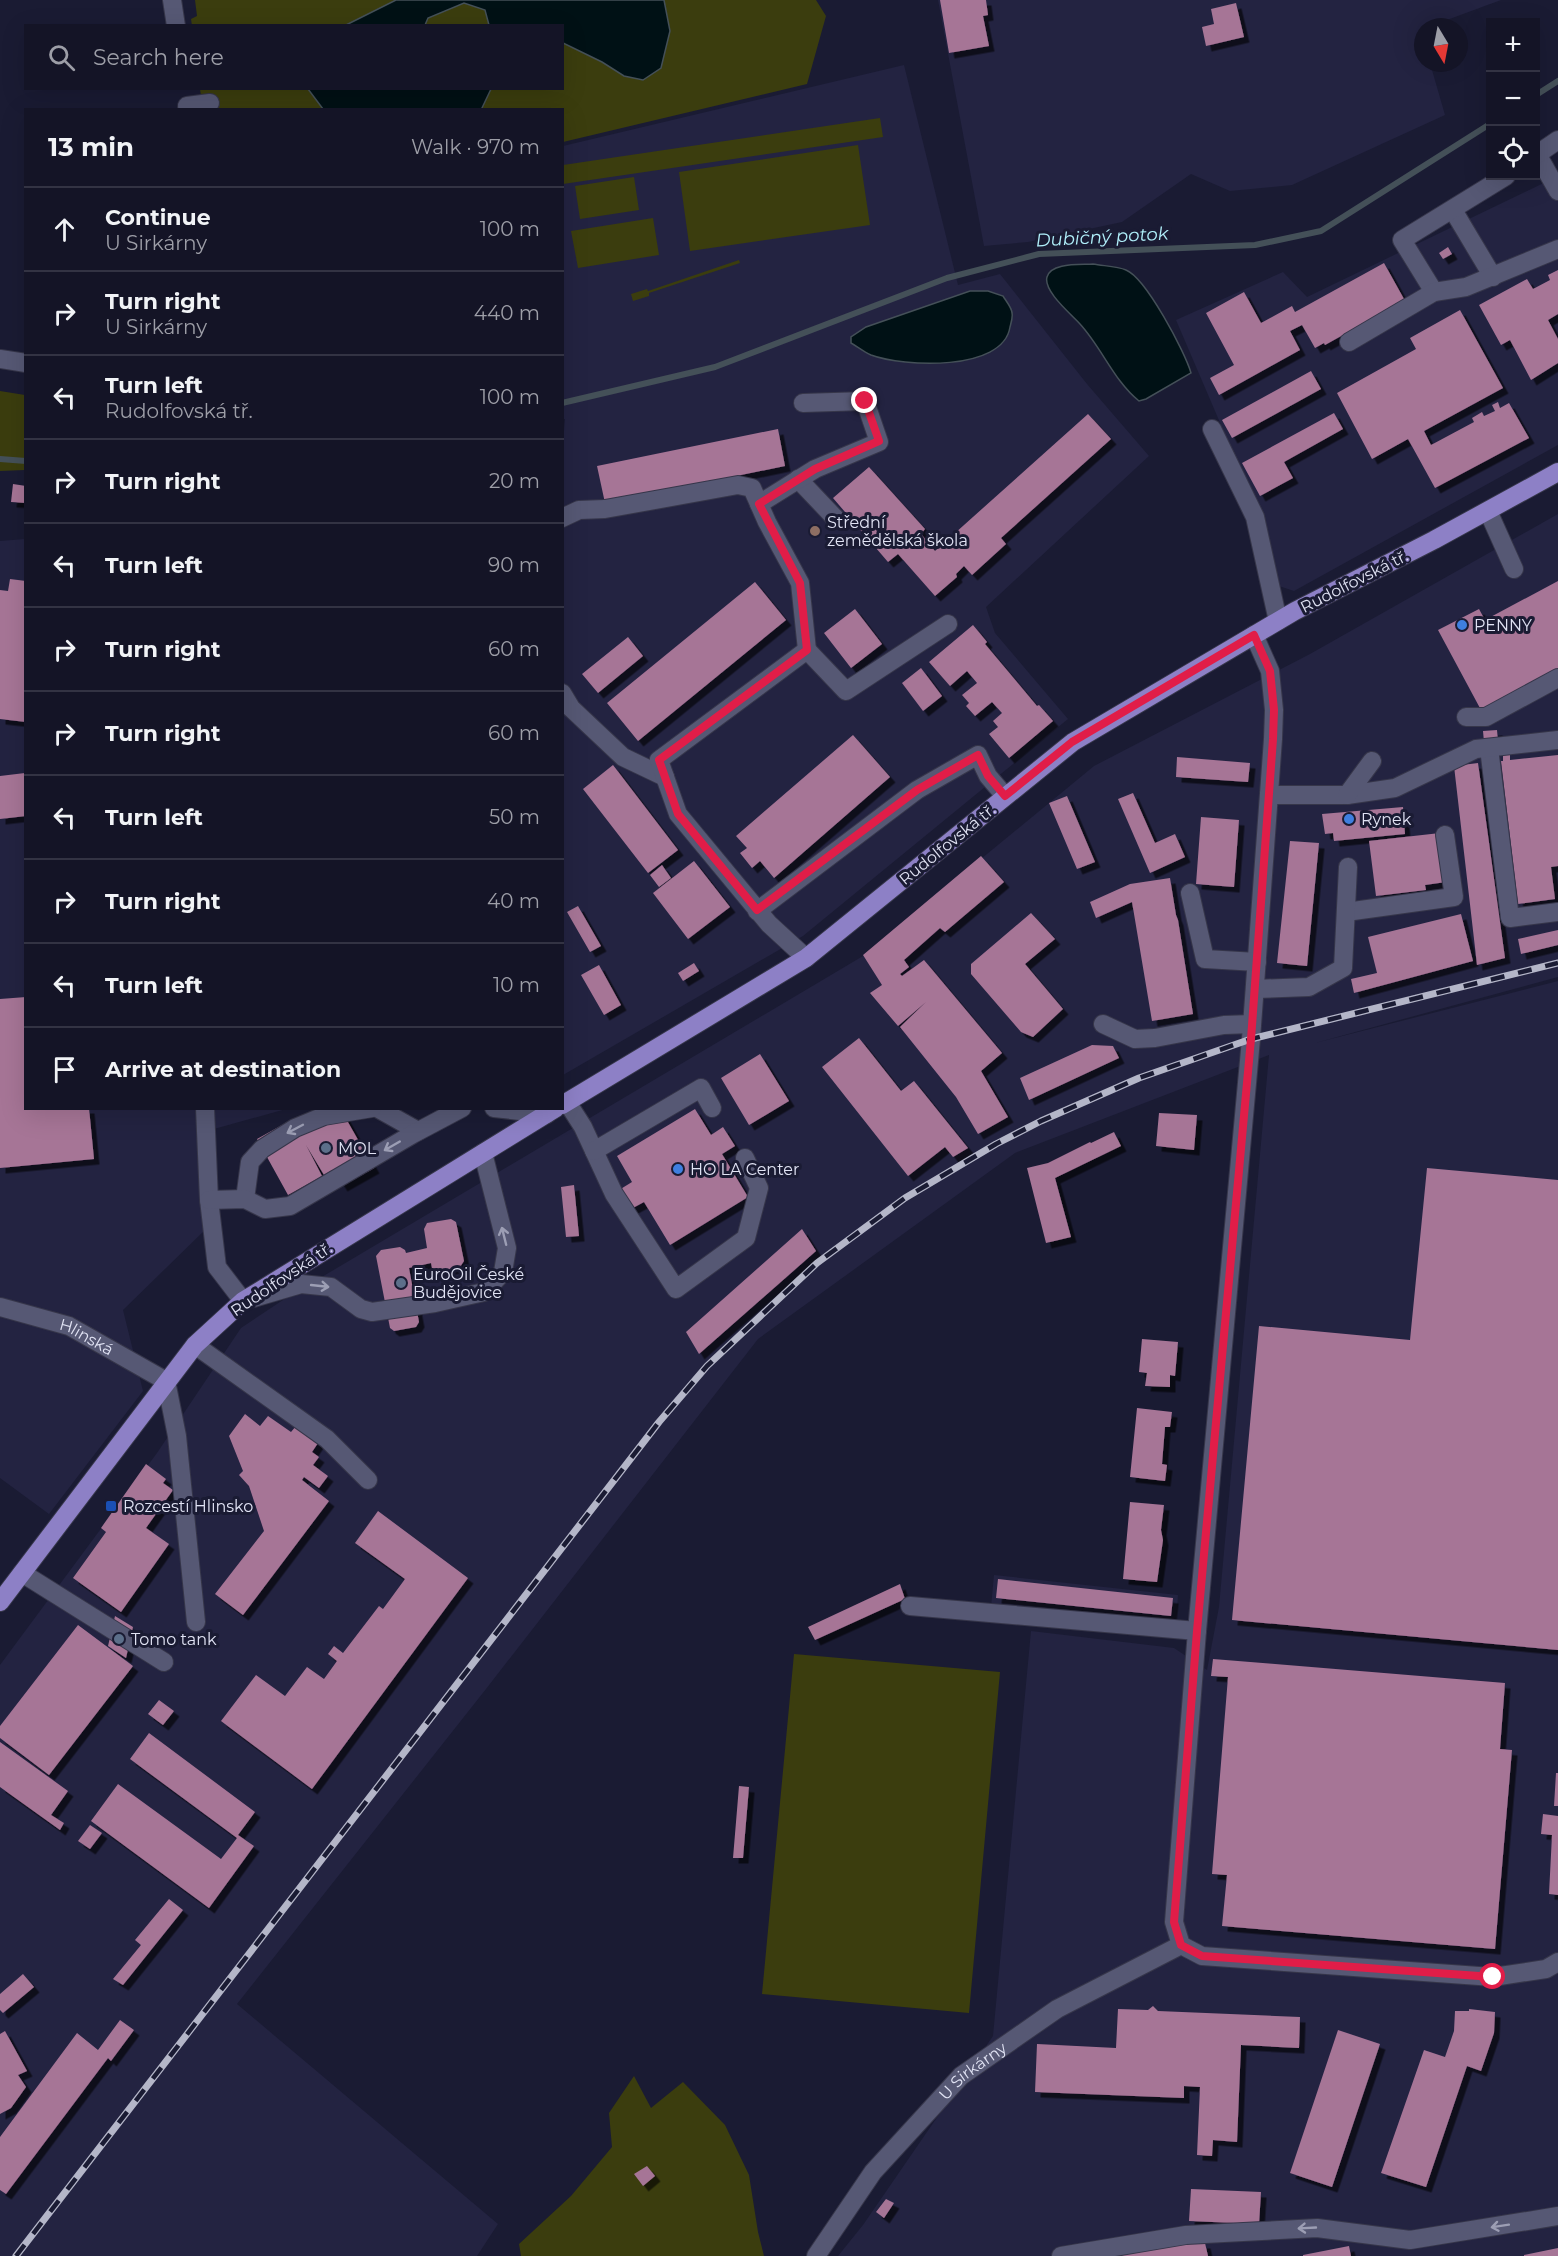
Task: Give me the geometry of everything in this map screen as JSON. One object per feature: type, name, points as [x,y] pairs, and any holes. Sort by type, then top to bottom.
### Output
[{"type":"main road","name":"Rudolfovská tř.","points":[[564,1103],[806,958],[1072,742],[1278,621],[1558,472]]},
{"type":"main road","name":"Rudolfovská tř.","points":[[0,1602],[195,1344],[243,1301],[553,1110]]},
{"type":"street","points":[[172,0],[176,24]]},
{"type":"street","points":[[186,101],[210,103]]},
{"type":"street","points":[[1540,151],[1558,140]]},
{"type":"street","points":[[1540,161],[1558,191]]},
{"type":"street","points":[[1434,292],[1402,240],[1500,180]]},
{"type":"street","points":[[1453,210],[1493,277]]},
{"type":"street","points":[[1349,342],[1434,292],[1466,287],[1558,249]]},
{"type":"street","points":[[0,359],[24,363]]},
{"type":"street","points":[[759,504],[815,469],[879,441],[865,401],[803,403]]},
{"type":"street","points":[[1212,429],[1255,517],[1278,621]]},
{"type":"street","points":[[798,479],[835,518]]},
{"type":"street","points":[[564,515],[579,510],[605,509],[738,485],[752,488],[800,583],[807,650],[846,691],[948,624]]},
{"type":"street","points":[[1488,511],[1514,569]]},
{"type":"street","points":[[1254,635],[1270,671],[1274,710],[1269,795],[1255,989],[1197,1631],[1174,1922],[1181,1945],[1202,1956],[1493,1977],[1546,1969],[1558,1962]]},
{"type":"street","points":[[806,958],[757,910],[678,814],[659,760],[807,650]]},
{"type":"street","points":[[1466,717],[1486,717],[1558,678]]},
{"type":"street","points":[[564,696],[571,708],[624,757],[665,777]]},
{"type":"street","points":[[1269,795],[1347,795],[1395,788],[1476,749],[1558,740]]},
{"type":"street","points":[[1490,748],[1510,918],[1558,912]]},
{"type":"street","points":[[757,910],[917,790],[978,755],[988,776],[1005,796]]},
{"type":"street","points":[[1347,795],[1372,761]]},
{"type":"street","points":[[1346,912],[1454,897],[1445,835]]},
{"type":"street","points":[[1255,989],[1309,987],[1343,968],[1348,867]]},
{"type":"street","points":[[1190,893],[1205,959],[1257,962]]},
{"type":"street","points":[[1103,1024],[1135,1039],[1155,1038],[1224,1025],[1252,1024]]},
{"type":"street","points":[[594,1151],[700,1088],[712,1108]]},
{"type":"street","points":[[205,1110],[208,1200],[217,1267],[243,1301],[301,1284],[331,1287],[361,1309],[372,1312],[435,1303],[484,1292],[503,1272],[507,1248],[483,1153]]},
{"type":"street","points":[[245,1199],[250,1162],[262,1149],[295,1128],[324,1116],[360,1110]]},
{"type":"street","points":[[381,1110],[418,1131]]},
{"type":"street","points":[[208,1200],[245,1199],[265,1209],[290,1206],[458,1110]]},
{"type":"street","points":[[560,1110],[594,1151],[614,1194],[676,1289],[746,1238],[759,1188],[745,1158]]},
{"type":"street","name":"Hlinská","points":[[0,1306],[69,1326],[166,1381]]},
{"type":"street","points":[[195,1344],[327,1439],[369,1480]]},
{"type":"street","points":[[166,1381],[177,1436],[196,1622]]},
{"type":"street","points":[[22,1573],[164,1662]]},
{"type":"street","points":[[910,1606],[1197,1631]]},
{"type":"street","name":"U Sirkárny","points":[[816,2256],[873,2172],[961,2076],[1057,2009],[1181,1945]]},
{"type":"street","points":[[1061,2256],[1186,2235],[1317,2228],[1410,2240],[1558,2216]]},
{"type":"shaded area","points":[[195,0],[816,0],[826,16],[807,84],[564,142],[564,108],[203,108],[200,90],[564,90],[564,24],[192,24],[191,19],[197,16]]},
{"type":"shaded area","points":[[396,0],[664,0],[670,31],[661,68],[643,80],[624,76],[602,62],[564,43],[564,24],[489,24],[485,10],[464,3],[428,18],[425,24],[348,24]]},
{"type":"shaded area","points":[[938,0],[1501,0],[1452,18],[1414,18],[1414,72],[1433,72],[1445,115],[1292,185],[1230,191],[1191,174],[1122,222],[1028,242],[984,246]]},
{"type":"shaded area","name":"Střední zemědělská škola","points":[[904,65],[958,285],[1000,274],[1087,384],[1149,456],[986,607],[995,633],[1068,719],[803,936],[564,1074],[565,419],[564,146]]},
{"type":"shaded area","points":[[309,90],[491,90],[482,108],[322,108]]},
{"type":"shaded area","points":[[880,118],[883,137],[564,184],[564,165]]},
{"type":"shaded area","points":[[858,145],[870,225],[690,251],[679,172]]},
{"type":"shaded area","points":[[1558,176],[1558,445],[1294,591],[1279,586],[1260,516],[1176,320],[1283,272],[1307,297]]},
{"type":"shaded area","points":[[634,177],[639,210],[580,219],[575,186]]},
{"type":"shaded area","points":[[653,218],[659,255],[578,268],[571,231]]},
{"type":"shaded area","points":[[739,260],[740,263],[649,293],[649,296],[633,301],[631,294],[647,289],[648,291]]},
{"type":"shaded area","points":[[1093,264],[1126,270],[1144,287],[1164,317],[1191,373],[1146,399],[1139,401],[1130,393],[1088,333],[1053,295],[1047,283],[1047,277],[1054,269],[1067,265]]},
{"type":"shaded area","points":[[970,291],[988,291],[1003,296],[1012,311],[1010,327],[1003,342],[990,352],[971,359],[950,362],[905,362],[871,355],[851,343],[851,337],[866,327]]},
{"type":"shaded area","points":[[0,391],[24,395],[24,470],[0,471]]},
{"type":"shaded area","points":[[1558,514],[1558,977],[1315,1043],[1558,981],[1558,2256],[838,2256],[863,2225],[993,2036],[1031,1631],[1174,1648],[1207,1670],[1219,1607],[1269,1055],[1015,1153],[758,1339],[237,2004],[498,2224],[477,2256],[0,2256],[0,1665],[157,1453],[241,1328],[283,1300],[863,956],[1094,766],[1310,654]]},
{"type":"shaded area","points":[[24,539],[24,1110],[282,1110],[214,1129],[208,1227],[123,1310],[143,1391],[49,1514],[0,1478],[0,541]]},
{"type":"shaded area","points":[[994,1575],[1178,1595],[1176,1624],[991,1607]]},
{"type":"shaded area","points":[[794,1654],[1000,1672],[969,2013],[762,1994]]},
{"type":"shaded area","points":[[634,2076],[651,2108],[683,2082],[725,2125],[749,2175],[764,2256],[521,2256],[519,2244],[571,2196],[612,2147],[609,2113]]},
{"type":"building","points":[[940,0],[986,0],[988,15],[983,16],[989,46],[949,53]]},
{"type":"building","points":[[1236,3],[1244,37],[1206,46],[1202,27],[1214,24],[1211,9]]},
{"type":"building","points":[[1448,247],[1452,254],[1443,259],[1439,253]]},
{"type":"building","points":[[1384,263],[1404,299],[1325,345],[1324,343],[1315,348],[1302,325],[1290,331],[1300,350],[1219,395],[1210,378],[1234,365],[1206,313],[1244,292],[1261,323],[1292,306],[1295,312]]},
{"type":"building","points":[[1558,270],[1558,314],[1548,320],[1558,339],[1558,363],[1531,380],[1510,340],[1501,345],[1479,305],[1527,279],[1533,289],[1550,280],[1548,275]]},
{"type":"building","points":[[1460,310],[1503,388],[1424,431],[1431,445],[1474,422],[1472,418],[1482,412],[1484,416],[1495,411],[1492,405],[1498,402],[1500,408],[1509,403],[1529,438],[1435,488],[1408,439],[1372,459],[1337,393],[1416,349],[1410,338]]},
{"type":"building","points":[[1311,371],[1321,389],[1232,438],[1222,420]]},
{"type":"building","points":[[1334,413],[1343,429],[1284,462],[1293,478],[1260,496],[1242,463]]},
{"type":"building","points":[[1088,414],[1111,439],[1001,538],[1006,544],[972,575],[964,566],[956,574],[957,577],[935,596],[898,554],[888,562],[833,498],[869,467],[925,529],[921,534],[935,551]]},
{"type":"building","points":[[778,429],[785,466],[605,503],[597,466]]},
{"type":"building","points":[[13,484],[24,486],[24,503],[11,502]]},
{"type":"building","points":[[10,579],[24,581],[24,722],[0,719],[0,590],[8,591]]},
{"type":"building","points":[[1558,581],[1558,669],[1481,710],[1438,630],[1479,609],[1485,620]]},
{"type":"building","points":[[755,582],[786,620],[638,741],[607,703]]},
{"type":"building","points":[[855,609],[882,644],[851,668],[824,633]]},
{"type":"building","points":[[973,625],[987,642],[985,644],[1037,706],[1039,705],[1053,721],[1009,758],[989,734],[998,727],[993,721],[1002,713],[992,702],[975,716],[966,706],[969,703],[962,695],[977,683],[967,671],[950,686],[929,662]]},
{"type":"building","points":[[628,637],[643,656],[598,693],[582,674]]},
{"type":"building","points":[[921,668],[942,696],[923,711],[902,683]]},
{"type":"building","points":[[1497,730],[1498,741],[1484,742],[1483,731]]},
{"type":"building","points":[[853,735],[890,777],[774,878],[760,861],[752,868],[740,853],[747,848],[736,836]]},
{"type":"building","points":[[1503,755],[1510,755],[1510,760],[1558,755],[1558,866],[1551,867],[1555,899],[1518,904],[1501,761],[1503,761]]},
{"type":"building","points":[[1177,757],[1250,763],[1248,782],[1176,777]]},
{"type":"building","points":[[1478,763],[1505,958],[1477,965],[1454,766]]},
{"type":"building","points":[[613,765],[678,850],[648,873],[583,789]]},
{"type":"building","points":[[24,773],[24,816],[0,819],[0,776]]},
{"type":"building","points":[[1133,793],[1155,843],[1175,834],[1185,857],[1150,873],[1118,799]]},
{"type":"building","points":[[1067,796],[1095,862],[1077,869],[1049,803]]},
{"type":"building","points":[[1403,807],[1405,834],[1334,841],[1333,833],[1325,834],[1322,814]]},
{"type":"building","points":[[1201,817],[1239,820],[1234,887],[1196,884]]},
{"type":"building","points":[[1440,833],[1446,882],[1425,885],[1426,890],[1376,896],[1369,841]]},
{"type":"building","points":[[1290,841],[1319,843],[1307,966],[1277,963]]},
{"type":"building","points":[[981,856],[1004,882],[945,932],[940,928],[904,960],[909,967],[900,974],[902,976],[924,960],[1002,1053],[981,1071],[1008,1117],[978,1134],[956,1097],[900,1027],[926,1002],[898,1026],[870,993],[882,985],[863,955]]},
{"type":"building","points":[[694,861],[730,907],[688,939],[653,893]]},
{"type":"building","points":[[662,865],[671,878],[659,887],[650,875]]},
{"type":"building","points":[[1170,878],[1193,1014],[1152,1021],[1132,902],[1096,918],[1090,902],[1130,884]]},
{"type":"building","points":[[578,906],[601,946],[590,952],[567,912]]},
{"type":"building","points":[[1031,913],[1055,939],[1025,964],[1063,1009],[1033,1037],[1021,1032],[971,974],[971,964]]},
{"type":"building","points":[[1461,914],[1473,961],[1354,993],[1351,979],[1377,973],[1368,937]]},
{"type":"building","points":[[1558,930],[1558,945],[1521,954],[1518,939]]},
{"type":"building","points":[[694,963],[699,971],[683,981],[678,973]]},
{"type":"building","points":[[599,965],[621,1005],[604,1015],[581,975]]},
{"type":"building","points":[[24,997],[24,1110],[89,1110],[94,1159],[0,1168],[0,999]]},
{"type":"building","points":[[859,1038],[901,1091],[914,1081],[968,1148],[953,1157],[945,1147],[908,1176],[822,1067]]},
{"type":"building","points":[[1092,1045],[1113,1046],[1119,1058],[1029,1100],[1020,1078]]},
{"type":"building","points":[[760,1054],[789,1101],[749,1125],[721,1078]]},
{"type":"building","name":"HO LA Center","points":[[695,1109],[711,1135],[723,1127],[735,1146],[722,1154],[748,1197],[670,1245],[644,1202],[631,1209],[619,1190],[632,1182],[617,1156]]},
{"type":"building","points":[[337,1110],[341,1110],[374,1168],[342,1186],[332,1170],[324,1175],[306,1145],[322,1176],[288,1195],[257,1139],[291,1120],[300,1136]]},
{"type":"building","points":[[1159,1113],[1197,1115],[1194,1150],[1156,1146]]},
{"type":"building","points":[[1114,1132],[1121,1146],[1055,1178],[1071,1237],[1046,1243],[1027,1168],[1048,1163]]},
{"type":"building","points":[[1427,1168],[1558,1180],[1558,1650],[1232,1620],[1259,1326],[1410,1340]]},
{"type":"building","points":[[574,1185],[579,1236],[566,1237],[561,1187]]},
{"type":"building","points":[[451,1219],[456,1222],[464,1261],[460,1267],[437,1272],[432,1268],[431,1263],[409,1268],[419,1322],[416,1327],[394,1331],[390,1328],[376,1256],[381,1250],[400,1247],[406,1253],[427,1248],[424,1229],[427,1223]]},
{"type":"building","points":[[802,1229],[816,1251],[699,1354],[686,1332]]},
{"type":"building","points":[[1142,1339],[1178,1342],[1175,1376],[1170,1375],[1170,1387],[1145,1386],[1147,1373],[1139,1372]]},
{"type":"building","points":[[1137,1408],[1172,1412],[1170,1427],[1165,1427],[1162,1464],[1167,1465],[1165,1481],[1130,1477]]},
{"type":"building","points":[[245,1414],[260,1426],[268,1416],[291,1432],[296,1426],[318,1443],[312,1452],[319,1457],[313,1465],[328,1476],[319,1488],[304,1477],[302,1480],[329,1501],[243,1615],[215,1594],[264,1531],[249,1486],[239,1475],[243,1471],[229,1436]]},
{"type":"building","points":[[146,1464],[166,1479],[163,1483],[173,1490],[146,1528],[169,1544],[121,1612],[73,1578],[106,1532],[101,1528]]},
{"type":"building","points":[[1130,1502],[1164,1505],[1161,1530],[1163,1540],[1157,1582],[1123,1579]]},
{"type":"building","points":[[378,1511],[468,1578],[312,1789],[221,1721],[256,1675],[285,1696],[307,1667],[324,1679],[337,1661],[328,1654],[334,1646],[343,1653],[379,1606],[383,1609],[405,1579],[355,1543]]},
{"type":"building","points":[[998,1579],[1173,1598],[1171,1616],[996,1598]]},
{"type":"building","points":[[900,1584],[905,1599],[815,1640],[808,1627]]},
{"type":"building","points":[[115,1616],[133,1627],[126,1658],[108,1646]]},
{"type":"building","points":[[78,1625],[133,1666],[49,1775],[0,1738],[0,1726]]},
{"type":"building","points":[[1213,1659],[1505,1683],[1500,1749],[1512,1750],[1495,1949],[1222,1926],[1227,1875],[1212,1874],[1228,1677],[1211,1676]]},
{"type":"building","points":[[159,1700],[174,1711],[163,1725],[148,1714]]},
{"type":"building","points":[[149,1733],[255,1812],[238,1835],[254,1846],[209,1908],[91,1821],[118,1784],[221,1859],[237,1838],[130,1759]]},
{"type":"building","points":[[0,1742],[68,1791],[51,1815],[64,1823],[60,1830],[0,1787]]},
{"type":"building","points":[[1556,1773],[1558,1773],[1558,1806],[1554,1806]]},
{"type":"building","points":[[739,1786],[749,1787],[743,1858],[733,1858]]},
{"type":"building","points":[[1543,1814],[1558,1816],[1558,1895],[1549,1894],[1552,1835],[1541,1834]]},
{"type":"building","points":[[90,1825],[102,1833],[90,1849],[78,1841]]},
{"type":"building","points":[[169,1899],[183,1910],[123,1985],[113,1979],[141,1945],[135,1940]]},
{"type":"building","points":[[23,1974],[34,1987],[3,2013],[0,2010],[0,1994]]},
{"type":"building","points":[[1153,2006],[1158,2011],[1300,2017],[1299,2048],[1241,2045],[1237,2142],[1213,2140],[1212,2156],[1197,2155],[1200,2087],[1184,2086],[1184,2098],[1035,2092],[1037,2044],[1116,2048],[1118,2009],[1148,2010]]},
{"type":"building","points":[[1469,2009],[1495,2012],[1494,2033],[1481,2071],[1467,2066],[1426,2187],[1381,2173],[1424,2050],[1445,2057],[1454,2031],[1455,2011],[1469,2011]]},
{"type":"building","points":[[120,2020],[134,2030],[111,2061],[108,2058],[6,2194],[0,2190],[0,2137],[77,2033],[98,2050]]},
{"type":"building","points":[[1338,2030],[1380,2044],[1332,2187],[1290,2173]]},
{"type":"building","points":[[5,2031],[27,2071],[18,2075],[26,2087],[11,2108],[0,2114],[0,2034]]},
{"type":"building","points":[[647,2166],[655,2176],[643,2186],[634,2174]]},
{"type":"building","points":[[1191,2189],[1261,2192],[1259,2224],[1189,2221]]},
{"type":"building","points":[[886,2199],[894,2203],[884,2218],[876,2212]]},
{"type":"building","points":[[1183,2242],[1205,2243],[1208,2256],[1119,2256]]},
{"type":"building","points":[[1349,2246],[1351,2256],[1303,2256],[1303,2255]]},
{"type":"building","points":[[1558,2248],[1558,2256],[1524,2256],[1524,2255]]},
{"type":"waterway","name":"Dubičný potok","points":[[1540,92],[1558,81]]},
{"type":"waterway","name":"Dubičný potok","points":[[564,403],[715,367],[947,278],[1039,254],[1255,245],[1321,231],[1487,126]]},
{"type":"waterway","name":"Dubičný potok","points":[[0,459],[24,461]]},
{"type":"railway","points":[[16,2256],[659,1422],[707,1366],[817,1263],[905,1198],[996,1144],[1041,1121],[1139,1078],[1251,1039],[1558,963]]},
{"type":"place","name":"Střední zemědělská škola","points":[[815,531]]},
{"type":"place","name":"PENNY","points":[[1462,625]]},
{"type":"place","name":"Rynek","points":[[1349,819]]},
{"type":"place","name":"MOL","points":[[326,1148]]},
{"type":"place","name":"HO LA Center","points":[[678,1169]]},
{"type":"place","name":"EuroOil České Budějovice","points":[[401,1283]]},
{"type":"place","name":"Rozcestí Hlinsko","points":[[111,1506]]},
{"type":"place","name":"Tomo tank","points":[[119,1639]]},
{"type":"route","points":[[865,401],[879,441],[815,469],[759,504],[800,583],[807,650],[659,760],[678,814],[757,910],[917,790],[978,755],[988,776],[1005,796],[1072,742],[1254,635],[1270,671],[1274,710],[1273,739],[1251,1039],[1197,1631],[1174,1922],[1181,1945],[1202,1956],[1493,1977]]}]
